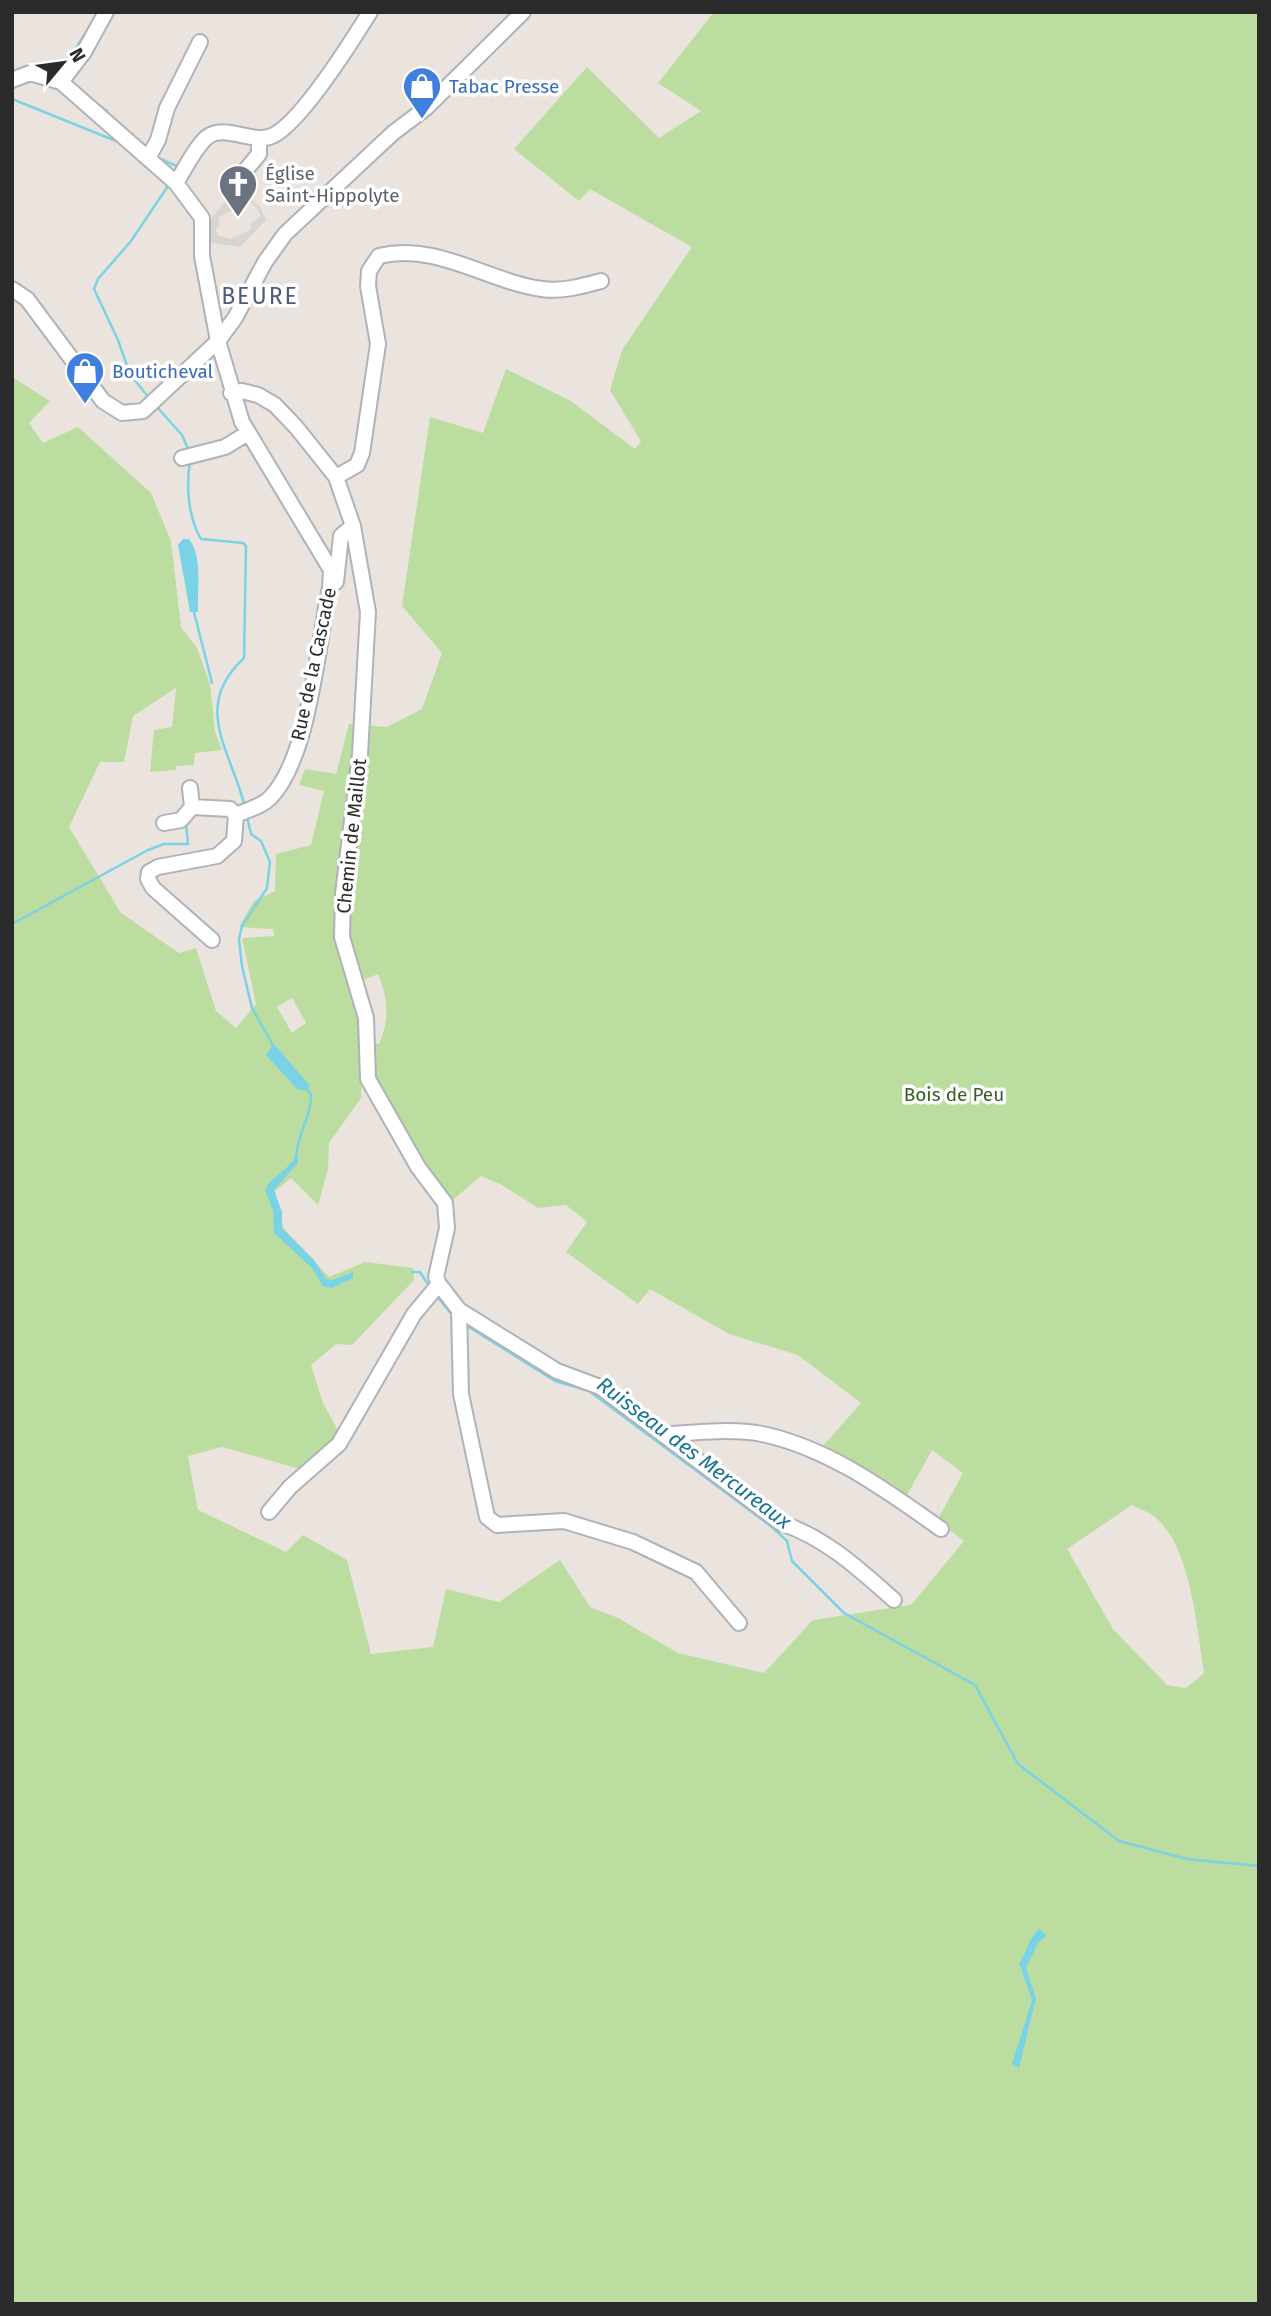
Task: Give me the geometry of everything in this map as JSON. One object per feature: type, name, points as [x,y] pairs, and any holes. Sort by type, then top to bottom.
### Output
[{"type":"street","points":[[14,76],[40,74],[64,79],[106,12]]},
{"type":"street","points":[[173,180],[207,137],[221,132],[259,138],[272,137],[294,116],[370,12]]},
{"type":"street","points":[[12,289],[27,299],[111,407],[131,414],[138,413],[163,395],[218,341],[285,234],[393,133],[426,108],[523,12]]},
{"type":"street","points":[[153,150],[167,108],[200,42]]},
{"type":"street","name":"Rue de la Cascade","points":[[64,79],[153,150],[202,218],[202,256],[231,393],[248,433],[331,570],[330,589],[300,737],[277,789],[264,803],[242,812]]},
{"type":"street","points":[[235,194],[235,183],[259,154],[259,138]]},
{"type":"street","points":[[337,477],[357,465],[362,453],[378,344],[369,279],[372,263],[379,256],[396,252],[438,256],[504,280],[544,290],[601,281]]},
{"type":"street","points":[[12,300],[45,322]]},
{"type":"street","name":"Chemin de Maillot","points":[[231,393],[242,391],[275,405],[323,457],[337,477],[353,526],[369,612],[360,754],[343,894],[342,937],[366,1018],[368,1079],[418,1167],[445,1203],[447,1227],[435,1288]]},
{"type":"street","points":[[188,457],[225,447],[248,433]]},
{"type":"street","points":[[330,589],[339,577],[341,536],[353,526]]},
{"type":"street","points":[[164,823],[181,820],[192,807],[190,788]]},
{"type":"street","points":[[192,807],[230,808],[242,812],[230,847],[217,856],[158,867],[149,873],[148,879],[153,888],[212,940]]},
{"type":"street","points":[[269,1512],[290,1487],[339,1444],[414,1314],[435,1288],[458,1317],[557,1371],[600,1387],[771,1516],[806,1531],[847,1558],[894,1600]]},
{"type":"street","points":[[458,1317],[461,1394],[487,1517],[497,1525],[564,1521],[633,1542],[696,1572],[739,1623]]},
{"type":"street","points":[[665,1434],[713,1431],[761,1434],[796,1445],[875,1483],[941,1529]]},
{"type":"green space","name":"Bois de Peu","points":[[714,12],[1259,12],[1259,2304],[12,2304],[12,377],[50,401],[29,423],[43,443],[78,427],[151,493],[171,541],[181,627],[197,648],[210,684],[215,731],[222,750],[195,753],[194,765],[176,766],[176,770],[150,772],[154,730],[172,727],[176,688],[133,716],[124,762],[100,762],[69,827],[121,913],[179,953],[196,948],[216,1011],[236,1028],[256,1004],[242,938],[274,936],[273,929],[239,927],[254,901],[275,891],[276,854],[311,845],[324,791],[299,785],[305,769],[336,774],[349,724],[387,727],[422,709],[442,653],[402,606],[430,417],[483,433],[506,369],[571,401],[635,449],[641,441],[610,390],[622,350],[692,247],[590,189],[579,201],[514,149],[587,67],[659,138],[701,111],[658,83]],"holes":[[[378,974],[386,1000],[386,1018],[379,1044],[373,1043],[375,1082],[448,1204],[481,1176],[502,1185],[538,1208],[566,1205],[587,1222],[566,1252],[638,1304],[650,1289],[729,1334],[798,1355],[861,1403],[823,1446],[907,1495],[932,1450],[963,1473],[937,1521],[964,1541],[911,1605],[813,1620],[764,1673],[678,1653],[618,1618],[590,1607],[560,1560],[499,1602],[446,1589],[433,1647],[371,1654],[347,1560],[303,1535],[286,1552],[198,1510],[188,1456],[222,1447],[304,1470],[340,1434],[323,1403],[311,1365],[336,1344],[352,1345],[414,1280],[413,1268],[365,1262],[329,1277],[284,1229],[275,1191],[291,1178],[318,1205],[328,1169],[329,1143],[361,1098],[363,1024],[353,984]],[[292,998],[306,1023],[292,1033],[277,1007]],[[1132,1505],[1156,1518],[1168,1531],[1185,1568],[1204,1673],[1186,1688],[1167,1685],[1113,1629],[1067,1549]]]},
{"type":"shaded area","points":[[226,183],[237,186],[261,208],[266,220],[240,247],[206,242],[209,221],[230,196],[221,188]],"holes":[[[246,199],[256,207],[261,216],[250,224],[252,229],[230,239],[218,235],[215,229],[220,226],[218,217],[240,207],[238,203]]]},
{"type":"water","points":[[183,539],[189,539],[196,555],[198,612],[190,612],[178,545]]},
{"type":"water","points":[[272,1046],[276,1046],[310,1086],[304,1091],[297,1089],[266,1055]]},
{"type":"water","points":[[295,1157],[298,1157],[298,1163],[274,1190],[282,1212],[282,1228],[314,1260],[326,1279],[333,1280],[353,1272],[353,1278],[332,1288],[323,1286],[311,1267],[274,1233],[273,1211],[265,1190]]},
{"type":"water","points":[[1039,1929],[1047,1935],[1038,1943],[1026,1968],[1036,1998],[1019,2068],[1012,2064],[1032,2000],[1019,1963]]},
{"type":"waterway","name":"Ruisseau des Mercureaux","points":[[65,66],[95,18]]},
{"type":"waterway","name":"Ruisseau des Mercureaux","points":[[12,99],[121,143]]},
{"type":"waterway","name":"Ruisseau des Mercureaux","points":[[93,101],[107,111]]},
{"type":"waterway","name":"Ruisseau des Mercureaux","points":[[156,157],[179,167]]},
{"type":"waterway","name":"Ruisseau des Mercureaux","points":[[149,398],[130,374],[118,340],[94,289],[98,279],[131,241],[170,183]]},
{"type":"waterway","name":"Ruisseau des Mercureaux","points":[[156,406],[182,435],[189,451]]},
{"type":"waterway","name":"Ruisseau des Mercureaux","points":[[190,461],[189,501],[193,521],[201,539],[243,543],[246,546],[244,658],[228,676],[220,694],[217,712],[219,730],[245,807]]},
{"type":"waterway","points":[[194,612],[212,683]]},
{"type":"waterway","name":"Ruisseau des Mercureaux","points":[[247,817],[251,834],[261,841],[270,862],[267,888],[242,926],[239,939],[242,966],[252,1008],[274,1047]]},
{"type":"waterway","points":[[12,924],[148,850],[164,844],[188,844],[186,823]]},
{"type":"waterway","name":"Ruisseau des Mercureaux","points":[[296,1158],[311,1102],[311,1094],[304,1087]]},
{"type":"waterway","name":"Ruisseau des Mercureaux","points":[[412,1272],[420,1272],[429,1286]]},
{"type":"waterway","name":"Ruisseau des Mercureaux","points":[[435,1294],[453,1316]]},
{"type":"waterway","name":"Ruisseau des Mercureaux","points":[[464,1324],[555,1381],[589,1391],[772,1527],[787,1541],[792,1561],[844,1613],[975,1685],[1018,1764],[1119,1841],[1187,1859],[1259,1866]]},
{"type":"place","name":"Tabac Presse","points":[[422,120]]},
{"type":"place","name":"Église Saint-Hippolyte","points":[[238,218]]},
{"type":"place","name":"Bouticheval","points":[[85,405]]},
{"type":"district","name":"BEURE","points":[[260,296]]}]
